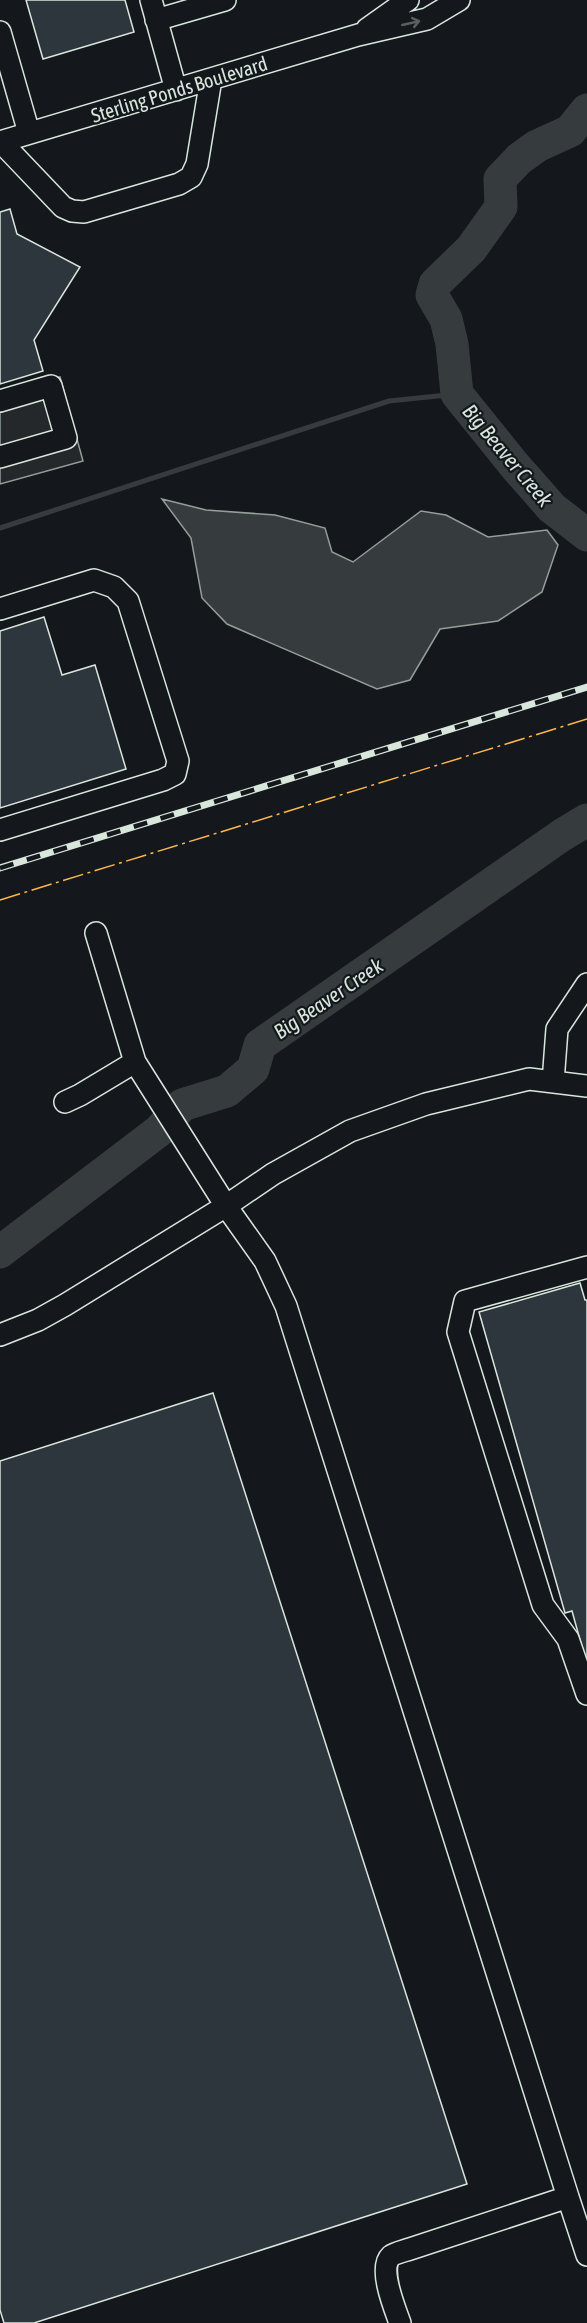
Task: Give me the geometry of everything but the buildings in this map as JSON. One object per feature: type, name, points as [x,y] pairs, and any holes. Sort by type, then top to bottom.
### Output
[{"type":"street","points":[[151,0],[176,90]]},
{"type":"street","points":[[156,20],[225,0]]},
{"type":"street","name":"Sterling Ponds Boulevard","points":[[358,35],[408,0]]},
{"type":"street","name":"Sterling Ponds Boulevard","points":[[0,142],[358,35],[428,19],[459,0]]},
{"type":"street","points":[[0,32],[29,134]]},
{"type":"street","points":[[0,142],[63,207],[72,211],[84,212],[179,184],[191,177],[197,164],[211,79]]},
{"type":"street","points":[[0,401],[51,386],[66,438],[0,457]]},
{"type":"street","points":[[0,609],[94,580],[114,587],[128,602],[178,761],[175,774],[163,780],[0,830]]},
{"type":"street","points":[[96,933],[135,1062],[226,1206],[265,1261],[286,1306],[587,2255]]},
{"type":"street","points":[[553,1082],[557,1029],[580,1007],[587,984]]},
{"type":"street","points":[[65,1102],[135,1062]]},
{"type":"street","points":[[0,1335],[38,1320],[65,1305],[226,1206],[273,1174],[350,1131],[426,1104],[529,1078],[587,1086]]},
{"type":"street","points":[[587,1267],[465,1301],[458,1332],[543,1605],[568,1639],[587,1694]]},
{"type":"street","points":[[400,2323],[386,2278],[386,2265],[391,2256],[568,2197]]},
{"type":"shaded area","points":[[60,377],[83,461],[0,484],[0,393]]},
{"type":"shaded area","points":[[162,499],[206,510],[275,515],[325,528],[332,552],[353,562],[421,511],[446,515],[488,537],[547,530],[558,545],[542,592],[498,621],[440,629],[410,680],[377,689],[227,624],[202,598],[191,538]]},
{"type":"waterway","name":"Big Beaver Creek","points":[[587,110],[570,131],[537,146],[519,159],[500,179],[501,207],[471,249],[435,284],[432,295],[446,319],[452,344],[457,394],[552,508],[587,535]]},
{"type":"waterway","points":[[0,528],[389,401],[457,394]]},
{"type":"waterway","name":"Big Beaver Creek","points":[[0,1252],[160,1130],[182,1105],[227,1091],[253,1069],[260,1045],[562,835],[587,820]]},
{"type":"railway","points":[[0,868],[587,687]]},
{"type":"power","points":[[0,900],[587,719]]}]
